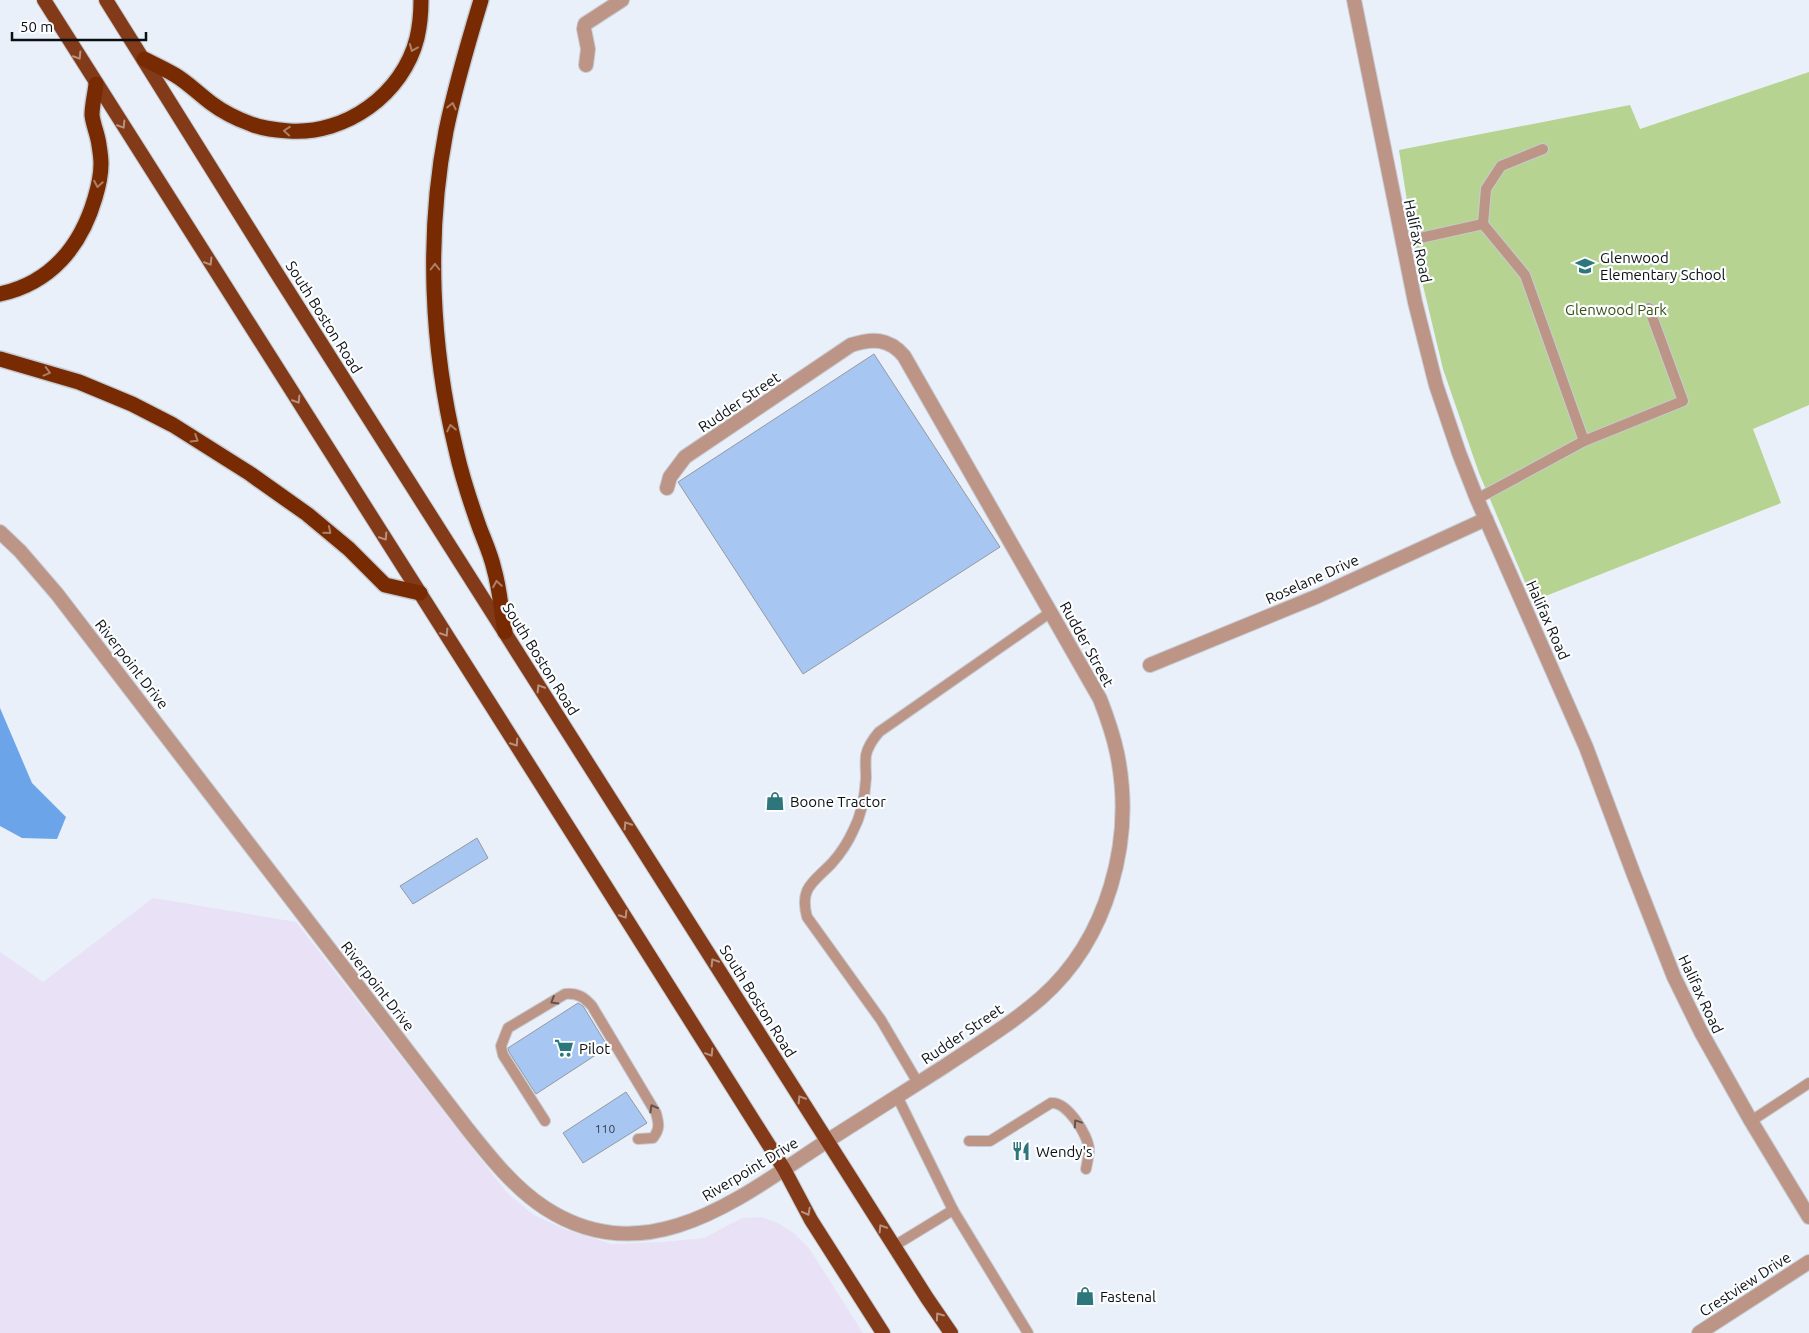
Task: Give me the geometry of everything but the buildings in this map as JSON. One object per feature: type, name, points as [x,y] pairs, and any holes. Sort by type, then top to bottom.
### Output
[{"type":"highway","points":[[44,0],[784,1169],[811,1220],[883,1333]]},
{"type":"highway","points":[[144,59],[176,75],[212,104],[232,116],[253,125],[273,130],[298,131],[318,129],[341,123],[362,113],[380,99],[398,78],[408,62],[417,40],[422,0]]},
{"type":"highway","points":[[481,0],[462,62],[446,131],[438,184],[434,284],[438,346],[447,407],[456,451],[468,494],[494,568],[504,632]]},
{"type":"highway","name":"South Boston Road","points":[[107,1],[504,632],[951,1333]]},
{"type":"highway","points":[[0,294],[10,292],[32,282],[52,269],[67,255],[79,238],[90,216],[101,166],[99,145],[92,115],[96,84]]},
{"type":"highway","points":[[0,359],[79,382],[132,404],[172,425],[249,473],[307,514],[349,549],[385,585],[420,593]]},
{"type":"street","points":[[586,65],[588,49],[584,29],[585,24],[622,0]]},
{"type":"street","name":"Halifax Road","points":[[1354,0],[1415,302],[1436,385],[1459,453],[1477,499],[1586,747],[1674,977],[1701,1032],[1751,1121],[1809,1217]]},
{"type":"street","name":"Rudder Street","points":[[667,488],[670,477],[685,457],[851,345],[865,340],[887,342],[898,348],[904,356],[1100,699],[1111,729],[1121,781],[1123,814],[1120,848],[1113,881],[1099,919],[1083,948],[1063,975],[1042,998],[1004,1028],[827,1140]]},
{"type":"street","name":"Roselane Drive","points":[[1150,665],[1318,596],[1486,519]]},
{"type":"street","name":"Riverpoint Drive","points":[[0,532],[32,565],[86,631],[490,1157],[520,1188],[544,1208],[570,1222],[592,1229],[636,1234],[666,1230],[697,1219],[727,1205],[827,1140]]},
{"type":"street","name":"Crestview Drive","points":[[1699,1333],[1809,1262]]},
{"type":"lane","points":[[1543,149],[1501,166],[1486,189],[1483,224],[1525,274],[1584,442]]},
{"type":"lane","points":[[1402,242],[1483,224]]},
{"type":"lane","points":[[1477,499],[1584,442],[1683,401],[1649,308]]},
{"type":"lane","points":[[918,1083],[881,1020],[807,917],[804,906],[806,892],[813,880],[832,862],[846,844],[857,824],[864,801],[866,756],[871,743],[879,732],[1051,612]]},
{"type":"lane","points":[[545,1121],[503,1055],[501,1046],[508,1028],[565,994],[575,993],[585,998],[592,1006],[656,1113],[659,1123],[658,1131],[653,1138],[638,1139]]},
{"type":"lane","points":[[1751,1121],[1809,1083]]},
{"type":"lane","points":[[897,1096],[953,1210],[1028,1333]]},
{"type":"lane","points":[[969,1141],[990,1141],[1051,1103],[1056,1102],[1068,1109],[1085,1136],[1089,1149],[1086,1169]]},
{"type":"lane","points":[[894,1246],[953,1210]]},
{"type":"shaded area","points":[[153,898],[296,922],[508,1194],[534,1215],[564,1229],[611,1244],[704,1238],[742,1218],[762,1217],[780,1224],[795,1234],[809,1248],[863,1333],[0,1333],[0,952],[43,982]]},
{"type":"green space","name":"Glenwood Park","points":[[1809,72],[1809,405],[1753,429],[1781,503],[1533,601],[1479,473],[1443,369],[1415,252],[1399,150],[1630,105],[1640,129]]},
{"type":"water","points":[[0,708],[32,783],[66,817],[57,839],[22,838],[0,826]]},
{"type":"place","name":"Glenwood Elementary School","points":[[1585,266]]},
{"type":"place","name":"Boone Tractor","points":[[775,801]]},
{"type":"place","name":"Pilot","points":[[564,1048]]},
{"type":"place","name":"Wendy's","points":[[1021,1151]]},
{"type":"place","name":"Fastenal","points":[[1085,1296]]}]
